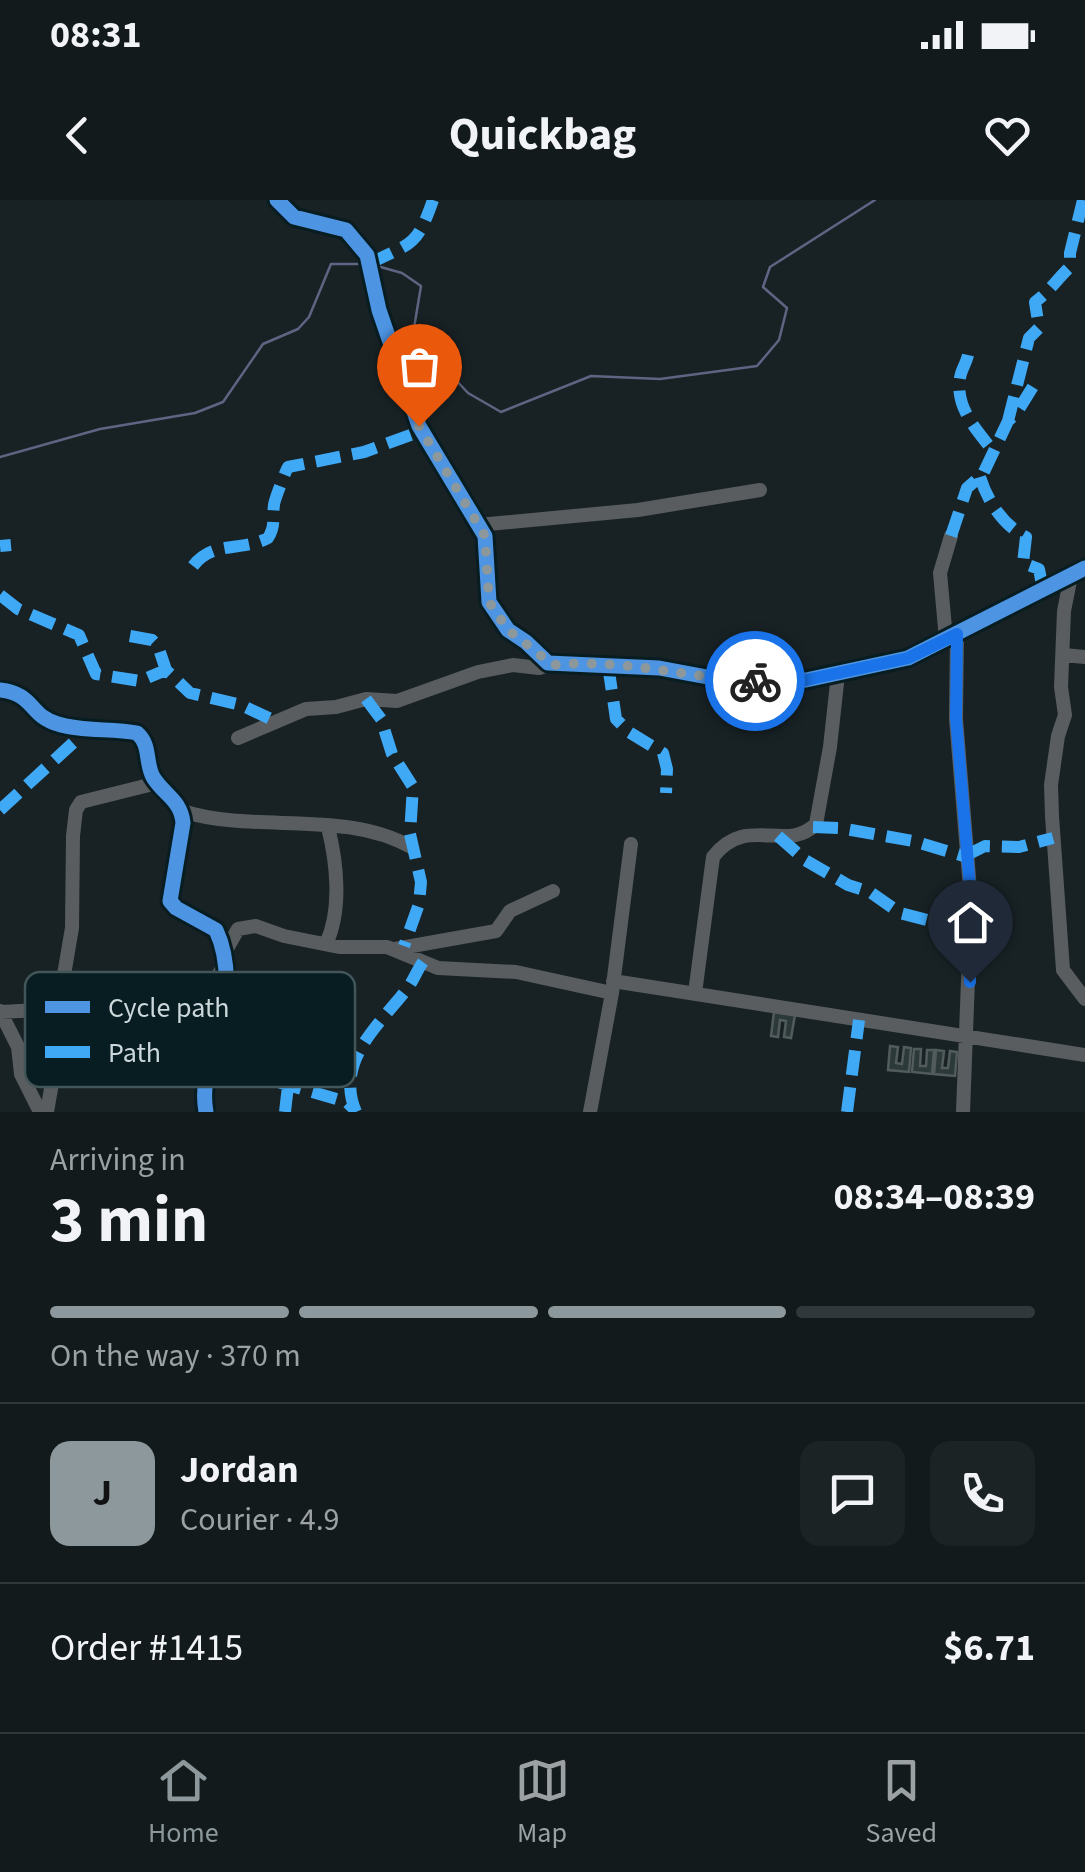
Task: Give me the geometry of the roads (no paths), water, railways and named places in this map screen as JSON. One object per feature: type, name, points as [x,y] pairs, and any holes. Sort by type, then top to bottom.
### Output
[{"type":"street","points":[[277,200],[294,217],[346,230],[366,255],[378,310],[419,426],[488,545],[489,602],[508,630],[552,664]]},
{"type":"street","points":[[478,525],[638,510],[760,490]]},
{"type":"street","points":[[950,536],[940,573],[951,637],[971,900],[963,1112]]},
{"type":"street","points":[[238,738],[306,709],[366,699],[397,701],[478,672],[513,666],[659,668],[718,680],[781,682],[838,674],[908,658],[1085,568]]},
{"type":"street","points":[[1070,576],[1065,598],[1061,687],[1065,715],[1051,786],[1064,974],[1085,999]]},
{"type":"street","points":[[1064,654],[1085,657]]},
{"type":"street","points":[[696,993],[713,858],[719,849],[742,835],[784,836],[809,831],[816,824],[838,674]]},
{"type":"street","points":[[0,690],[20,693],[37,712],[57,724],[137,733],[146,744],[150,772],[182,811],[170,901],[216,930],[224,958],[223,972]]},
{"type":"street","points":[[64,972],[72,928],[73,836],[78,806],[157,783]]},
{"type":"street","points":[[182,811],[225,821],[270,820],[388,835],[411,846]]},
{"type":"street","points":[[326,944],[335,922],[336,898],[328,828]]},
{"type":"street","points":[[590,1112],[631,844]]},
{"type":"street","points":[[394,949],[496,931],[510,911],[553,890]]},
{"type":"street","points":[[217,972],[233,934],[246,926],[256,926],[339,947],[372,945],[394,949],[438,968],[516,972],[612,987],[696,993],[1085,1055]]},
{"type":"street","points":[[25,1009],[0,1011],[18,1046],[25,1081]]},
{"type":"street","points":[[29,1087],[43,1112]]},
{"type":"street","points":[[43,1112],[50,1087]]},
{"type":"street","points":[[204,1087],[206,1112]]},
{"type":"waterway","points":[[377,266],[402,273],[421,286],[413,334],[468,393],[501,412],[591,376],[660,379],[757,366],[779,340],[787,308],[763,287],[770,267],[875,200]]},
{"type":"waterway","points":[[0,457],[100,429],[195,413],[223,402],[263,344],[298,329],[309,317],[331,264],[365,264]]}]
